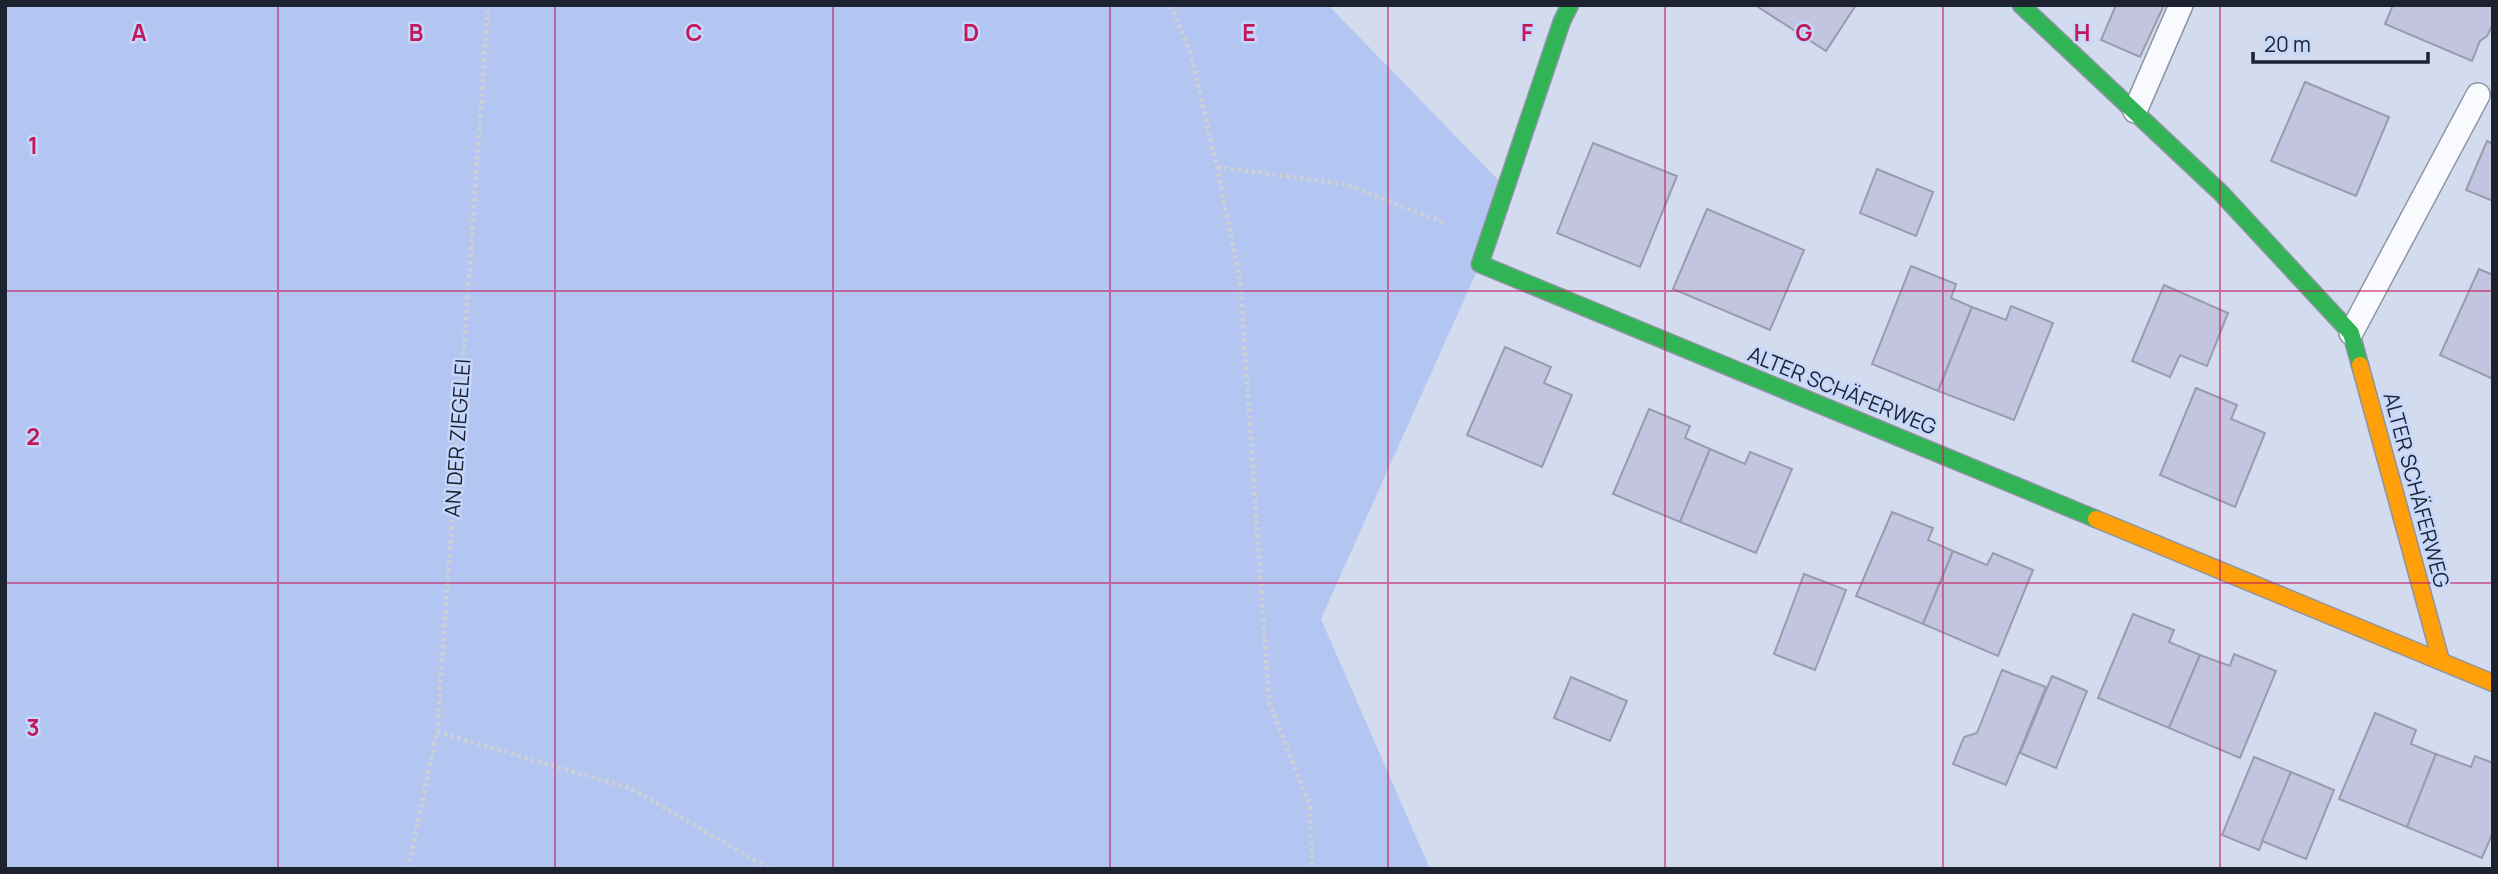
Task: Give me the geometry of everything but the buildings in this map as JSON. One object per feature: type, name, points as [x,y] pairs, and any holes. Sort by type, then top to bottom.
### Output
[{"type":"street","name":"ALTER SCHÄFERWEG","points":[[1570,5],[1562,21],[1480,264],[2493,683]]},
{"type":"street","name":"ALTER SCHÄFERWEG","points":[[2021,5],[2221,193],[2351,333],[2441,661]]},
{"type":"lane","points":[[2135,111],[2181,5]]},
{"type":"lane","points":[[2351,333],[2478,95]]},
{"type":"path","name":"AN DER ZIEGELEI","points":[[408,869],[437,732],[488,5]]},
{"type":"path","points":[[1171,5],[1189,52],[1217,167],[1240,280],[1269,702],[1310,806],[1312,869]]},
{"type":"path","points":[[1217,167],[1344,184],[1490,240]]},
{"type":"path","points":[[437,732],[630,788],[770,869]]},
{"type":"shaded area","points":[[5,5],[1328,5],[1506,188],[1480,264],[1321,619],[1430,869],[5,869]]},
{"type":"traffic: fast","points":[[1570,5],[1562,21],[1480,264],[2096,519]]},
{"type":"traffic: fast","points":[[2021,5],[2221,193],[2351,333],[2360,365]]},
{"type":"traffic: slow","points":[[2360,365],[2441,661]]},
{"type":"traffic: slow","points":[[2096,519],[2493,683]]}]
